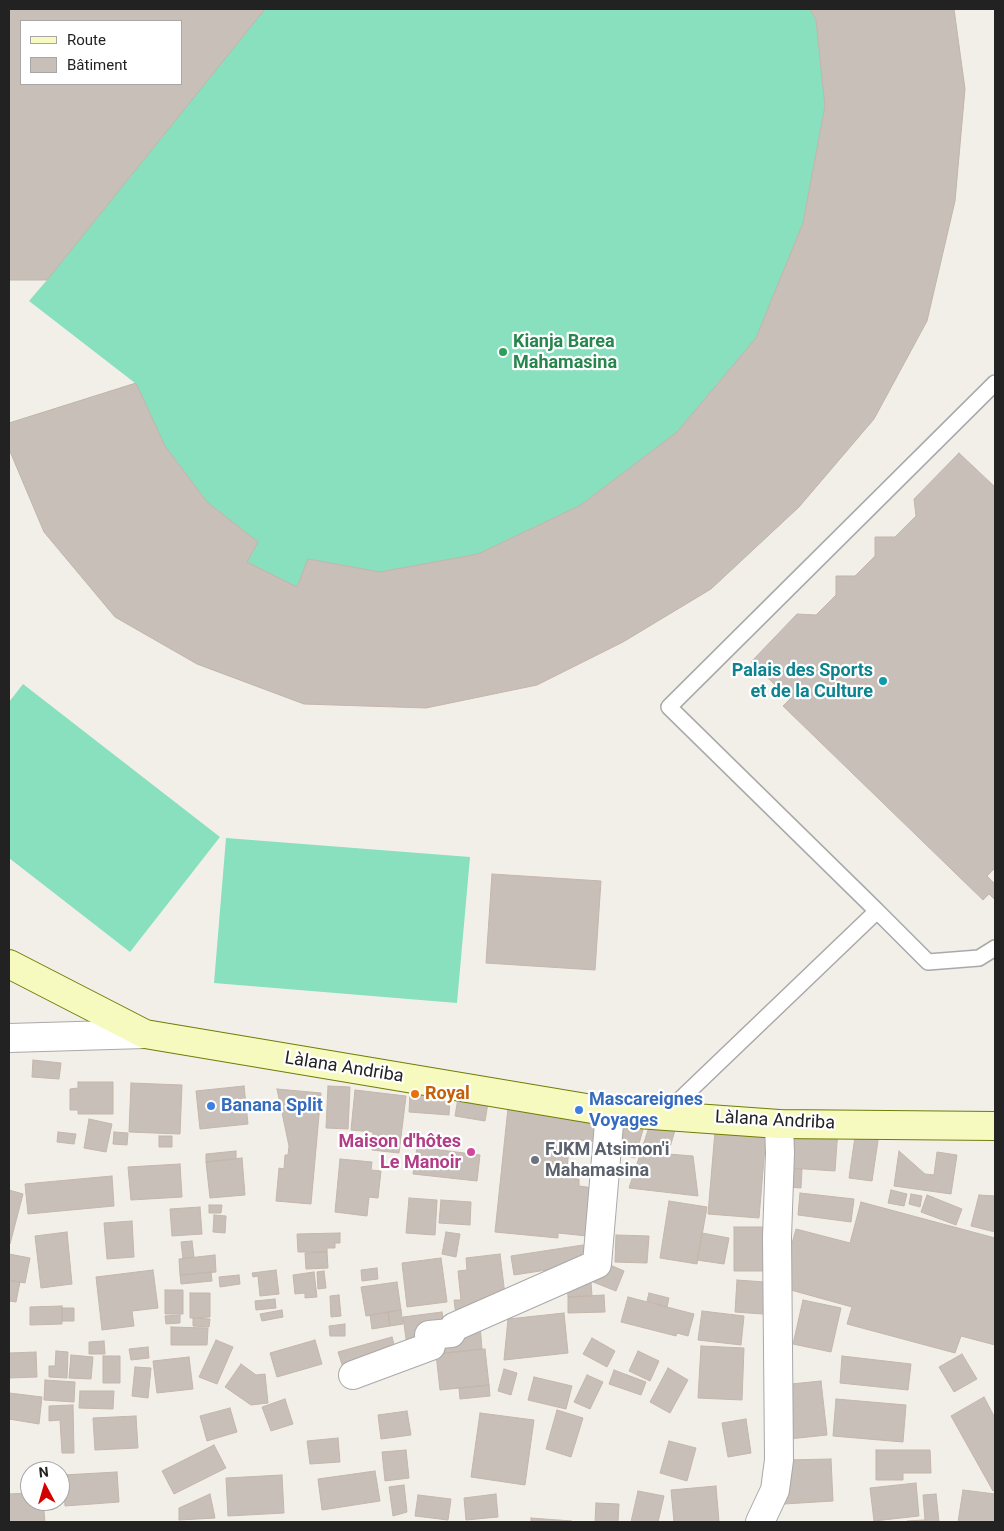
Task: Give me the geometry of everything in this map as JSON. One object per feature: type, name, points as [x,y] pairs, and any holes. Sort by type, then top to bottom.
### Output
[{"type":"street","name":"Làlana Andriba","points":[[9,964],[144,1034],[610,1112],[779,1124],[995,1126]]},
{"type":"street","points":[[9,1038],[144,1034]]},
{"type":"street","points":[[353,1375],[431,1346],[430,1335],[451,1332],[454,1327],[598,1264],[610,1112]]},
{"type":"street","points":[[760,1522],[775,1490],[779,1460],[777,1237],[780,1153],[779,1124]]},
{"type":"lane","points":[[995,383],[669,707],[928,962],[979,958],[995,948]]},
{"type":"lane","points":[[664,1115],[877,911]]},
{"type":"green space","name":"Kianja Barea Mahamasina","points":[[9,9],[954,9],[965,89],[955,201],[927,321],[874,419],[799,507],[711,589],[623,642],[304,704],[197,664],[115,617],[44,532],[9,449],[9,423],[135,383],[29,301],[47,280],[9,280]]},
{"type":"green space","points":[[23,684],[220,837],[130,952],[9,858],[9,702]]},
{"type":"green space","points":[[226,838],[470,857],[457,1003],[214,983]]},
{"type":"building","points":[[9,9],[265,9],[47,280],[9,280]]},
{"type":"building","points":[[810,9],[954,9],[965,89],[955,201],[927,321],[874,419],[799,507],[711,589],[623,642],[537,685],[426,708],[304,704],[197,664],[115,617],[44,532],[9,449],[9,423],[136,383],[165,446],[207,502],[258,542],[247,562],[297,587],[308,559],[380,572],[478,554],[581,505],[677,432],[756,338],[803,223],[825,106],[816,20]]},
{"type":"building","name":"Palais des Sports et de la Culture","points":[[959,453],[995,487],[995,868],[987,876],[995,884],[995,900],[989,894],[983,900],[783,706],[790,699],[751,662],[797,614],[816,615],[836,595],[836,576],[855,576],[875,556],[875,537],[895,537],[916,516],[914,499]]},
{"type":"building","points":[[492,874],[601,881],[595,970],[486,963]]},
{"type":"building","points":[[33,1060],[61,1063],[59,1079],[32,1077]]},
{"type":"building","points":[[78,1082],[113,1082],[113,1114],[78,1114],[78,1110],[70,1110],[70,1089],[78,1088]]},
{"type":"building","points":[[131,1083],[182,1085],[180,1134],[129,1132]]},
{"type":"building","points":[[244,1086],[248,1124],[200,1129],[196,1091]]},
{"type":"building","points":[[328,1086],[350,1087],[348,1129],[326,1128]]},
{"type":"building","points":[[277,1089],[321,1093],[311,1204],[276,1201],[279,1168],[284,1169],[285,1155],[288,1155],[289,1146]]},
{"type":"building","points":[[355,1090],[406,1096],[399,1153],[372,1150],[373,1132],[351,1130]]},
{"type":"building","points":[[410,1094],[450,1097],[449,1115],[409,1112]]},
{"type":"building","points":[[458,1098],[488,1103],[485,1121],[455,1116]]},
{"type":"building","name":"FJKM Atsimon'i Mahamasina","points":[[508,1108],[603,1117],[600,1142],[570,1139],[566,1178],[579,1179],[579,1186],[601,1189],[597,1237],[558,1233],[558,1238],[495,1232]]},
{"type":"building","points":[[653,1115],[678,1120],[668,1154],[693,1156],[698,1196],[629,1188]]},
{"type":"building","points":[[89,1119],[112,1124],[106,1152],[84,1148]]},
{"type":"building","points":[[617,1120],[644,1126],[635,1158],[609,1151]]},
{"type":"building","points":[[794,1125],[838,1129],[835,1171],[790,1168]]},
{"type":"building","points":[[856,1130],[879,1134],[872,1181],[849,1178]]},
{"type":"building","points":[[715,1131],[766,1135],[759,1218],[708,1214]]},
{"type":"building","points":[[58,1132],[76,1134],[74,1144],[57,1142]]},
{"type":"building","points":[[114,1132],[128,1133],[127,1145],[113,1144]]},
{"type":"building","points":[[159,1136],[172,1136],[172,1147],[159,1147]]},
{"type":"building","points":[[417,1147],[480,1155],[477,1181],[413,1174]]},
{"type":"building","points":[[236,1151],[236,1159],[206,1162],[206,1154]]},
{"type":"building","points":[[899,1151],[925,1174],[934,1175],[937,1152],[957,1155],[951,1194],[894,1186]]},
{"type":"building","points":[[242,1158],[245,1195],[210,1198],[206,1162]]},
{"type":"building","points":[[340,1159],[372,1162],[371,1170],[381,1171],[378,1198],[369,1197],[367,1216],[335,1212]]},
{"type":"building","points":[[180,1164],[182,1197],[131,1200],[128,1167]]},
{"type":"building","points":[[790,1168],[802,1169],[801,1188],[789,1187]]},
{"type":"building","points":[[112,1176],[114,1206],[28,1214],[25,1184]]},
{"type":"building","points":[[9,1190],[23,1194],[10,1244],[9,1243]]},
{"type":"building","points":[[891,1190],[907,1194],[904,1206],[888,1203]]},
{"type":"building","points":[[800,1193],[854,1199],[851,1222],[798,1215]]},
{"type":"building","points":[[911,1194],[922,1196],[920,1207],[909,1204]]},
{"type":"building","points":[[927,1195],[962,1209],[956,1225],[921,1212]]},
{"type":"building","points":[[979,1195],[995,1196],[995,1232],[971,1226]]},
{"type":"building","points":[[409,1198],[437,1200],[435,1235],[406,1233]]},
{"type":"building","points":[[441,1200],[471,1202],[470,1225],[439,1223]]},
{"type":"building","points":[[669,1201],[707,1207],[697,1264],[660,1258]]},
{"type":"building","points":[[861,1202],[995,1238],[995,1345],[961,1336],[955,1353],[847,1324],[852,1307],[780,1287],[796,1229],[850,1243]]},
{"type":"building","points":[[209,1205],[222,1205],[221,1213],[209,1213]]},
{"type":"building","points":[[200,1207],[202,1234],[172,1236],[170,1209]]},
{"type":"building","points":[[214,1215],[226,1216],[225,1233],[213,1232]]},
{"type":"building","points":[[132,1221],[134,1257],[107,1259],[104,1223]]},
{"type":"building","points":[[734,1227],[766,1227],[765,1271],[734,1271]]},
{"type":"building","points":[[67,1232],[72,1284],[41,1288],[35,1236]]},
{"type":"building","points":[[446,1232],[460,1234],[456,1257],[442,1254]]},
{"type":"building","points":[[340,1233],[340,1243],[335,1243],[335,1248],[327,1248],[327,1252],[298,1252],[297,1234]]},
{"type":"building","points":[[702,1233],[729,1238],[724,1264],[697,1260]]},
{"type":"building","points":[[616,1235],[649,1236],[647,1263],[615,1262]]},
{"type":"building","points":[[192,1241],[194,1257],[183,1259],[181,1242]]},
{"type":"building","points":[[583,1245],[586,1264],[514,1275],[511,1256]]},
{"type":"building","points":[[327,1252],[328,1268],[306,1269],[305,1253]]},
{"type":"building","points":[[9,1254],[30,1258],[25,1283],[9,1280]]},
{"type":"building","points":[[500,1254],[505,1295],[456,1315],[454,1300],[461,1300],[458,1271],[467,1270],[466,1258]]},
{"type":"building","points":[[215,1255],[216,1272],[180,1275],[179,1259]]},
{"type":"building","points":[[441,1258],[447,1302],[407,1307],[402,1263]]},
{"type":"building","points":[[601,1261],[624,1271],[616,1291],[593,1282]]},
{"type":"building","points":[[377,1268],[378,1279],[362,1281],[361,1270]]},
{"type":"building","points":[[153,1270],[158,1308],[132,1311],[134,1326],[102,1330],[96,1277]]},
{"type":"building","points":[[276,1270],[279,1294],[260,1296],[258,1276],[253,1277],[252,1273]]},
{"type":"building","points":[[324,1271],[326,1288],[318,1289],[317,1272]]},
{"type":"building","points":[[211,1272],[212,1281],[181,1284],[180,1275]]},
{"type":"building","points":[[314,1272],[317,1297],[305,1298],[305,1293],[295,1294],[293,1275]]},
{"type":"building","points":[[239,1275],[240,1284],[220,1287],[219,1277]]},
{"type":"building","points":[[9,1280],[20,1282],[16,1302],[9,1301]]},
{"type":"building","points":[[737,1280],[765,1282],[763,1314],[735,1312]]},
{"type":"building","points":[[397,1282],[401,1310],[366,1316],[361,1287]]},
{"type":"building","points":[[591,1282],[592,1296],[568,1297],[567,1283]]},
{"type":"building","points":[[165,1290],[183,1290],[183,1314],[165,1314]]},
{"type":"building","points":[[190,1293],[210,1293],[210,1317],[190,1318]]},
{"type":"building","points":[[649,1293],[669,1298],[667,1307],[647,1301]]},
{"type":"building","points":[[339,1295],[341,1316],[331,1317],[330,1296]]},
{"type":"building","points":[[604,1295],[605,1312],[568,1313],[568,1297]]},
{"type":"building","points":[[628,1297],[694,1314],[688,1336],[677,1333],[676,1336],[621,1322]]},
{"type":"building","points":[[275,1299],[276,1308],[256,1310],[255,1301]]},
{"type":"building","points":[[803,1300],[841,1308],[831,1352],[793,1344]]},
{"type":"building","points":[[62,1306],[62,1324],[30,1325],[30,1307]]},
{"type":"building","points":[[62,1308],[74,1308],[74,1321],[62,1321]]},
{"type":"building","points":[[282,1310],[283,1317],[262,1321],[260,1314]]},
{"type":"building","points":[[401,1310],[403,1324],[390,1326],[388,1312]]},
{"type":"building","points":[[702,1311],[744,1316],[741,1345],[698,1340]]},
{"type":"building","points":[[388,1312],[390,1326],[372,1329],[370,1315]]},
{"type":"building","points":[[442,1312],[445,1330],[407,1346],[403,1317]]},
{"type":"building","points":[[564,1313],[568,1353],[504,1360],[508,1319]]},
{"type":"building","points":[[180,1315],[180,1323],[166,1324],[165,1316]]},
{"type":"building","points":[[193,1318],[210,1319],[209,1327],[193,1326]]},
{"type":"building","points":[[345,1324],[345,1336],[330,1336],[329,1326]]},
{"type":"building","points":[[480,1325],[482,1349],[436,1354],[435,1337]]},
{"type":"building","points":[[171,1327],[208,1328],[207,1345],[171,1345]]},
{"type":"building","points":[[392,1337],[395,1348],[345,1374],[338,1352]]},
{"type":"building","points":[[592,1338],[615,1351],[607,1367],[583,1354]]},
{"type":"building","points":[[216,1340],[233,1347],[217,1384],[199,1377]]},
{"type":"building","points":[[315,1340],[322,1364],[277,1377],[270,1353]]},
{"type":"building","points":[[104,1341],[105,1354],[89,1354],[89,1342]]},
{"type":"building","points":[[701,1346],[744,1348],[742,1400],[698,1398]]},
{"type":"building","points":[[148,1347],[149,1358],[131,1360],[129,1349]]},
{"type":"building","points":[[485,1349],[489,1385],[440,1390],[436,1354]]},
{"type":"building","points":[[56,1351],[68,1352],[67,1378],[49,1377],[49,1366],[55,1366]]},
{"type":"building","points":[[638,1351],[659,1361],[650,1381],[629,1371]]},
{"type":"building","points":[[36,1352],[37,1377],[9,1378],[9,1353]]},
{"type":"building","points":[[962,1354],[977,1379],[954,1392],[939,1367]]},
{"type":"building","points":[[71,1355],[93,1357],[91,1379],[69,1378]]},
{"type":"building","points":[[103,1356],[120,1356],[120,1383],[103,1383]]},
{"type":"building","points":[[842,1356],[911,1364],[908,1390],[840,1383]]},
{"type":"building","points":[[189,1357],[193,1389],[157,1393],[153,1361]]},
{"type":"building","points":[[241,1364],[256,1375],[265,1374],[268,1403],[251,1405],[225,1387]]},
{"type":"building","points":[[135,1367],[151,1368],[148,1398],[132,1396]]},
{"type":"building","points":[[668,1368],[688,1380],[670,1413],[650,1402]]},
{"type":"building","points":[[504,1369],[517,1373],[511,1395],[498,1391]]},
{"type":"building","points":[[614,1370],[646,1382],[641,1395],[609,1384]]},
{"type":"building","points":[[587,1375],[603,1382],[590,1409],[574,1402]]},
{"type":"building","points":[[534,1377],[572,1386],[566,1409],[528,1400]]},
{"type":"building","points":[[45,1380],[75,1382],[74,1402],[44,1400]]},
{"type":"building","points":[[821,1381],[827,1435],[789,1439],[785,1401],[792,1400],[791,1384]]},
{"type":"building","points":[[489,1385],[490,1396],[460,1399],[459,1388]]},
{"type":"building","points":[[80,1391],[114,1391],[113,1409],[79,1408]]},
{"type":"building","points":[[9,1393],[42,1397],[39,1424],[9,1419]]},
{"type":"building","points":[[984,1397],[995,1418],[995,1490],[993,1491],[951,1416]]},
{"type":"building","points":[[285,1399],[293,1424],[271,1431],[262,1407]]},
{"type":"building","points":[[836,1399],[906,1405],[903,1442],[833,1436]]},
{"type":"building","points":[[73,1405],[74,1453],[62,1453],[60,1420],[49,1421],[49,1406]]},
{"type":"building","points":[[230,1408],[237,1432],[207,1441],[200,1416]]},
{"type":"building","points":[[557,1410],[583,1418],[571,1457],[546,1449]]},
{"type":"building","points":[[407,1411],[411,1435],[381,1439],[378,1415]]},
{"type":"building","points":[[480,1413],[534,1420],[525,1485],[471,1477]]},
{"type":"building","points":[[136,1416],[138,1448],[95,1450],[93,1418]]},
{"type":"building","points":[[746,1419],[751,1453],[728,1457],[722,1423]]},
{"type":"building","points":[[338,1438],[340,1462],[310,1464],[307,1441]]},
{"type":"building","points":[[669,1441],[696,1448],[687,1481],[660,1473]]},
{"type":"building","points":[[214,1445],[226,1468],[174,1494],[162,1471]]},
{"type":"building","points":[[406,1450],[409,1478],[385,1481],[382,1452]]},
{"type":"building","points":[[876,1450],[930,1450],[931,1473],[903,1473],[903,1480],[876,1480]]},
{"type":"building","points":[[831,1459],[833,1501],[784,1504],[783,1482],[787,1460]]},
{"type":"building","points":[[375,1471],[380,1501],[322,1510],[318,1479]]},
{"type":"building","points":[[117,1472],[119,1502],[70,1506],[70,1475]]},
{"type":"building","points":[[282,1475],[284,1513],[228,1516],[226,1478]]},
{"type":"building","points":[[916,1483],[919,1516],[874,1521],[870,1488]]},
{"type":"building","points":[[404,1485],[407,1512],[393,1516],[389,1487]]},
{"type":"building","points":[[716,1486],[719,1522],[674,1522],[671,1490]]},
{"type":"building","points":[[963,1490],[995,1494],[995,1522],[958,1522]]},
{"type":"building","points":[[638,1491],[664,1496],[658,1522],[631,1522]]},
{"type":"building","points":[[20,1493],[20,1511],[44,1511],[45,1522],[9,1522],[9,1494]]},
{"type":"building","points":[[210,1494],[215,1518],[179,1520],[179,1508]]},
{"type":"building","points":[[496,1494],[498,1517],[466,1520],[464,1498]]},
{"type":"building","points":[[936,1494],[939,1522],[907,1522],[925,1520],[923,1495]]},
{"type":"building","points":[[418,1495],[451,1499],[448,1520],[415,1516]]},
{"type":"building","points":[[596,1503],[619,1504],[618,1522],[595,1522]]},
{"type":"building","points":[[531,1518],[572,1521],[572,1522],[531,1522]]},
{"type":"place","name":"Kianja Barea Mahamasina","points":[[503,352]]},
{"type":"place","name":"Palais des Sports et de la Culture","points":[[883,681]]},
{"type":"place","name":"Royal","points":[[415,1094]]},
{"type":"place","name":"Banana Split","points":[[211,1106]]},
{"type":"place","name":"Mascareignes Voyages","points":[[579,1110]]},
{"type":"place","name":"Maison d'hôtes Le Manoir","points":[[471,1152]]},
{"type":"place","name":"FJKM Atsimon'i Mahamasina","points":[[535,1160]]}]
